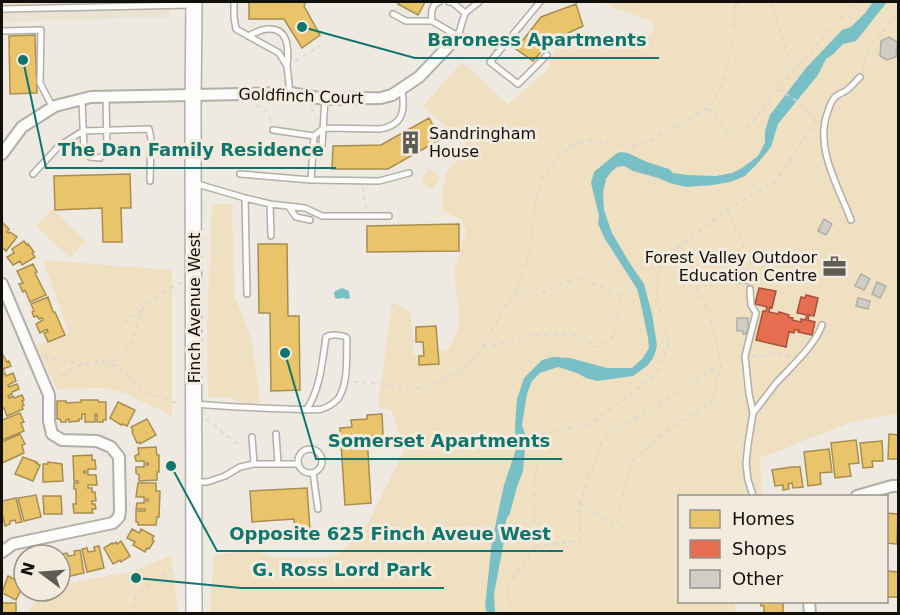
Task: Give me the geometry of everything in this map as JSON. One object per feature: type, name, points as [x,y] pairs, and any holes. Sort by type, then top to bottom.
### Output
[{"type":"main road","name":"Finch Avenue West","points":[[194,3],[194,614]]},
{"type":"street","name":"Goldfinch Court","points":[[2,154],[22,127],[53,108],[92,97],[290,93],[325,99],[381,98],[402,90],[419,77],[458,36]]},
{"type":"street","points":[[2,284],[49,395],[49,421],[52,434],[62,440],[97,441],[111,447],[119,457],[119,517],[113,524],[14,544],[2,552]]},
{"type":"street","points":[[860,495],[898,486]]},
{"type":"lane","points":[[234,2],[236,29],[279,53],[286,66]]},
{"type":"lane","points":[[432,21],[431,11],[439,2]]},
{"type":"lane","points":[[449,2],[465,13]]},
{"type":"lane","points":[[458,36],[465,13],[479,2]]},
{"type":"lane","points":[[540,2],[490,62],[518,84],[546,55]]},
{"type":"lane","points":[[2,9],[194,3]]},
{"type":"lane","points":[[393,14],[406,21],[432,21],[458,36],[481,40],[501,48]]},
{"type":"lane","points":[[2,31],[41,30],[40,83],[53,108]]},
{"type":"lane","points":[[248,36],[262,30],[275,30],[281,33],[288,42],[286,66],[290,93]]},
{"type":"lane","points":[[850,220],[828,161],[823,128],[830,104],[860,76]]},
{"type":"lane","points":[[321,126],[389,128],[399,120],[403,112],[402,90]]},
{"type":"lane","points":[[82,99],[84,150],[90,157],[100,158],[107,148],[106,97]]},
{"type":"lane","points":[[322,145],[321,126],[325,99]]},
{"type":"lane","points":[[311,180],[314,136],[321,126]]},
{"type":"lane","points":[[33,174],[59,146],[83,131],[148,129],[151,139],[150,181]]},
{"type":"lane","points":[[273,130],[314,136]]},
{"type":"lane","points":[[266,149],[313,152]]},
{"type":"lane","points":[[240,174],[311,180],[380,181],[409,173]]},
{"type":"lane","points":[[193,183],[270,204],[305,208],[322,216],[388,216]]},
{"type":"lane","points":[[245,198],[247,294]]},
{"type":"lane","points":[[270,204],[271,236]]},
{"type":"lane","points":[[289,207],[296,217],[310,220]]},
{"type":"lane","points":[[750,289],[751,306],[756,313],[745,356],[753,413],[746,464],[753,495]]},
{"type":"lane","points":[[753,413],[818,334],[822,325]]},
{"type":"lane","points":[[194,407],[307,409],[321,409],[334,403],[343,389],[346,337],[328,336],[326,339],[317,388],[307,409]]},
{"type":"lane","points":[[276,434],[278,464]]},
{"type":"lane","points":[[252,437],[254,465]]},
{"type":"lane","points":[[308,448],[316,450],[322,460],[320,468],[313,473],[305,472],[297,464],[298,456],[308,448]]},
{"type":"lane","points":[[194,482],[207,482],[225,477],[240,467],[297,464]]},
{"type":"lane","points":[[313,473],[318,509]]},
{"type":"path","points":[[345,382],[423,388],[460,370],[472,360],[482,348],[513,296],[525,266],[531,243],[537,192],[543,176],[556,159],[571,147],[583,142],[594,140],[631,147],[648,142],[708,108],[721,86],[733,44],[735,2]]},
{"type":"path","points":[[735,5],[741,2]]},
{"type":"path","points":[[771,2],[793,72]]},
{"type":"path","points":[[708,108],[728,134],[737,136],[746,131],[778,89],[856,2]]},
{"type":"path","points":[[860,76],[870,45],[882,35],[898,13]]},
{"type":"path","points":[[286,66],[320,46]]},
{"type":"path","points":[[511,614],[508,586],[535,546],[534,490],[542,434],[590,424],[656,375],[669,344],[657,298],[658,269],[675,250],[726,210],[776,182],[816,121],[800,103],[778,89]]},
{"type":"path","points":[[256,105],[266,109],[271,121]]},
{"type":"path","points":[[310,105],[321,126]]},
{"type":"path","points":[[362,181],[367,216]]},
{"type":"path","points":[[726,210],[752,266],[750,289]]},
{"type":"path","points":[[580,503],[616,525],[631,462],[668,429],[712,402],[721,365],[710,314],[675,250]]},
{"type":"path","points":[[124,322],[141,311],[152,299],[194,276]]},
{"type":"path","points":[[482,348],[532,334],[575,335],[597,346],[613,337],[621,296],[579,277],[534,296],[513,296]]},
{"type":"path","points":[[110,364],[123,353],[133,339],[141,311]]},
{"type":"path","points":[[745,356],[764,356],[770,352],[786,354],[796,362]]},
{"type":"path","points":[[31,354],[85,365]]},
{"type":"path","points":[[102,363],[108,354]]},
{"type":"path","points":[[44,384],[56,380],[74,368],[97,362],[110,364],[119,367],[142,390],[194,407],[236,442],[252,444]]},
{"type":"path","points":[[535,546],[580,541],[580,503],[603,439],[721,365]]},
{"type":"path","points":[[127,614],[133,611],[136,595],[174,567]]},
{"type":"shaded area","points":[[2,2],[170,2],[169,17],[2,22]]},
{"type":"shaded area","points":[[604,2],[898,2],[898,414],[852,422],[760,458],[762,495],[678,495],[678,603],[735,603],[735,613],[209,614],[214,555],[253,550],[272,557],[319,558],[339,554],[368,523],[408,443],[399,433],[392,411],[378,406],[392,302],[411,312],[414,355],[447,350],[453,342],[460,322],[454,272],[466,231],[461,219],[443,211],[442,195],[446,172],[469,147],[423,106],[462,62],[508,104],[547,70],[557,45],[579,34],[635,45],[655,30],[652,21],[614,8]]},
{"type":"shaded area","points":[[432,169],[440,178],[433,190],[421,182],[427,171]]},
{"type":"shaded area","points":[[212,204],[232,204],[234,294],[252,341],[260,401],[254,406],[242,404],[230,398],[208,397],[207,328]]},
{"type":"shaded area","points":[[52,209],[86,241],[70,258],[36,226]]},
{"type":"shaded area","points":[[43,260],[172,270],[172,416],[127,394],[105,388],[57,389],[36,346],[69,334]]},
{"type":"shaded area","points":[[171,555],[178,613],[29,613],[33,603],[72,603],[72,583],[134,571]]},
{"type":"water","points":[[873,2],[887,2],[856,41],[843,44],[826,59],[818,75],[778,124],[771,147],[745,176],[730,182],[686,187],[633,171],[624,166],[617,167],[606,179],[603,193],[604,210],[612,233],[644,284],[652,314],[656,350],[648,365],[633,376],[597,381],[558,367],[540,373],[532,381],[527,394],[522,425],[526,437],[523,471],[506,520],[494,594],[495,613],[487,613],[485,606],[492,541],[504,485],[516,449],[517,399],[524,378],[542,360],[553,357],[570,358],[607,368],[632,368],[649,348],[637,289],[598,224],[599,216],[591,183],[594,172],[621,152],[669,169],[673,173],[687,175],[716,176],[732,173],[742,168],[758,156],[765,143],[765,131],[770,115],[806,68],[842,30],[851,27]]},
{"type":"water","points":[[342,288],[349,291],[350,298],[335,298],[335,291]]},
{"type":"building: Homes","points":[[249,2],[306,2],[304,6],[320,35],[302,48],[284,19],[249,19]]},
{"type":"building: Homes","points":[[400,2],[425,2],[418,15],[398,4]]},
{"type":"building: Homes","points":[[576,4],[583,26],[551,41],[533,61],[516,49],[541,17]]},
{"type":"building: Homes","points":[[35,35],[37,93],[10,94],[9,36]]},
{"type":"building: Homes","name":"Sandringham House","points":[[429,118],[441,139],[388,169],[332,169],[333,146],[381,145]]},
{"type":"building: Homes","points":[[130,174],[131,208],[121,208],[122,242],[103,242],[102,208],[55,210],[54,176]]},
{"type":"building: Homes","points":[[2,222],[9,229],[7,232],[17,237],[6,251],[2,250]]},
{"type":"building: Homes","points":[[459,224],[459,251],[367,252],[367,226]]},
{"type":"building: Homes","points":[[24,241],[34,252],[32,253],[35,257],[22,265],[20,261],[13,265],[7,257],[14,253],[12,249]]},
{"type":"building: Homes","points":[[258,244],[287,244],[288,316],[299,316],[300,390],[271,391],[270,313],[259,313]]},
{"type":"building: Homes","points":[[33,264],[46,295],[30,302],[25,290],[23,292],[19,284],[23,283],[17,271]]},
{"type":"building: Homes","points":[[48,297],[65,335],[48,342],[44,333],[48,332],[47,329],[40,333],[36,324],[43,320],[37,316],[34,317],[31,304]]},
{"type":"building: Homes","points":[[436,326],[439,364],[419,365],[419,356],[424,356],[423,342],[416,342],[416,327]]},
{"type":"building: Homes","points":[[2,355],[11,366],[3,369],[2,372]]},
{"type":"building: Homes","points":[[5,373],[6,376],[13,373],[16,381],[8,385],[9,387],[17,384],[19,389],[12,392],[9,398],[22,395],[24,400],[22,401],[23,409],[7,416],[4,408],[2,409],[2,375]]},
{"type":"building: Homes","points":[[81,400],[106,402],[106,420],[97,422],[97,414],[95,414],[95,422],[85,422],[85,414],[82,414],[82,419],[79,421],[69,422],[69,419],[61,422],[57,419],[57,401],[66,401],[66,403],[81,402]]},
{"type":"building: Homes","points":[[118,402],[135,410],[127,426],[110,418]]},
{"type":"building: Homes","points":[[20,413],[24,422],[21,423],[24,431],[2,440],[2,420]]},
{"type":"building: Homes","points":[[382,414],[383,435],[367,436],[371,503],[345,505],[340,428],[352,427],[351,420],[367,419],[367,415]]},
{"type":"building: Homes","points":[[147,419],[156,435],[140,444],[137,443],[131,427]]},
{"type":"building: Homes","points":[[20,434],[25,444],[22,445],[24,453],[2,463],[2,442]]},
{"type":"building: Homes","points":[[889,434],[898,435],[898,459],[888,459]]},
{"type":"building: Homes","points":[[856,440],[859,463],[849,464],[851,476],[835,478],[831,443]]},
{"type":"building: Homes","points":[[882,441],[883,461],[872,461],[873,467],[863,468],[860,443]]},
{"type":"building: Homes","points":[[156,447],[157,455],[159,455],[157,480],[139,481],[136,467],[144,467],[148,463],[136,461],[135,456],[139,454],[138,448]]},
{"type":"building: Homes","points":[[829,449],[832,472],[820,473],[821,484],[808,486],[804,452]]},
{"type":"building: Homes","points":[[92,455],[96,469],[88,469],[84,473],[96,475],[97,485],[88,485],[88,488],[92,488],[92,492],[95,492],[96,501],[92,501],[92,504],[95,504],[96,509],[92,509],[93,513],[74,513],[76,489],[74,489],[74,483],[78,481],[74,481],[73,456]]},
{"type":"building: Homes","points":[[23,457],[40,465],[33,481],[15,474]]},
{"type":"building: Homes","points":[[48,462],[62,464],[63,481],[43,482],[43,464],[48,464]]},
{"type":"building: Homes","points":[[800,467],[803,487],[793,488],[792,483],[788,484],[789,489],[783,490],[783,485],[775,486],[772,470]]},
{"type":"building: Homes","points":[[138,483],[156,483],[156,491],[160,491],[159,517],[157,517],[156,525],[138,525],[136,522],[136,511],[145,511],[145,509],[136,509],[137,503],[148,501],[144,497],[136,497]]},
{"type":"building: Homes","points":[[307,488],[310,530],[295,531],[294,519],[252,522],[250,491]]},
{"type":"building: Homes","points":[[36,495],[41,517],[24,521],[18,498]]},
{"type":"building: Homes","points":[[43,496],[61,496],[62,514],[44,514]]},
{"type":"building: Homes","points":[[16,498],[22,522],[10,521],[10,524],[5,526],[2,501]]},
{"type":"building: Homes","points":[[888,513],[898,514],[897,544],[888,543]]},
{"type":"building: Homes","points":[[132,529],[139,533],[141,529],[154,536],[152,540],[154,541],[145,552],[133,545],[135,542],[127,538]]},
{"type":"building: Homes","points":[[121,541],[130,556],[113,564],[104,548]]},
{"type":"building: Homes","points":[[99,546],[104,568],[87,572],[82,549],[87,548],[88,552],[95,551],[94,547]]},
{"type":"building: Homes","points":[[80,550],[84,573],[72,576],[72,555],[75,555],[74,551]]},
{"type":"building: Homes","points":[[888,571],[898,572],[898,597],[888,597]]},
{"type":"building: Homes","points":[[8,576],[12,578],[12,598],[2,593]]},
{"type":"building: Homes","points":[[2,603],[16,603],[16,614],[2,614]]},
{"type":"building: Homes","points":[[761,603],[783,603],[783,614],[760,614],[764,613],[764,606],[761,606]]},
{"type":"building: Shops","points":[[759,288],[776,291],[769,312],[789,315],[788,317],[793,318],[792,320],[801,322],[801,319],[805,320],[807,315],[797,313],[801,297],[805,298],[806,295],[818,298],[814,316],[809,315],[808,320],[815,322],[812,335],[798,332],[799,330],[795,330],[794,333],[789,332],[786,347],[756,340],[763,311],[766,311],[767,307],[755,304]]},
{"type":"building: Other","points":[[889,37],[897,42],[896,57],[887,60],[880,56],[881,41]]},
{"type":"building: Other","points":[[824,219],[832,224],[826,235],[818,231]]},
{"type":"building: Other","points":[[739,270],[749,270],[749,284],[738,283]]},
{"type":"building: Other","points":[[861,274],[870,279],[864,290],[855,286]]},
{"type":"building: Other","points":[[877,282],[886,286],[880,298],[872,294]]},
{"type":"building: Other","points":[[858,298],[870,301],[868,309],[856,306]]},
{"type":"building: Other","points":[[737,318],[748,318],[746,334],[743,334],[743,331],[737,331]]},
{"type":"place","name":"Baroness Apartments","points":[[302,27]]},
{"type":"place","name":"The Dan Family Residence","points":[[23,60]]},
{"type":"place","name":"Sandringham House","points":[[411,142]]},
{"type":"place","name":"Forest Valley Outdoor Education Centre","points":[[835,266]]},
{"type":"place","name":"Somerset Apartments","points":[[285,353]]},
{"type":"place","name":"Opposite 625 Finch Aveue West","points":[[171,466]]},
{"type":"place","name":"G. Ross Lord Park","points":[[136,578]]}]
